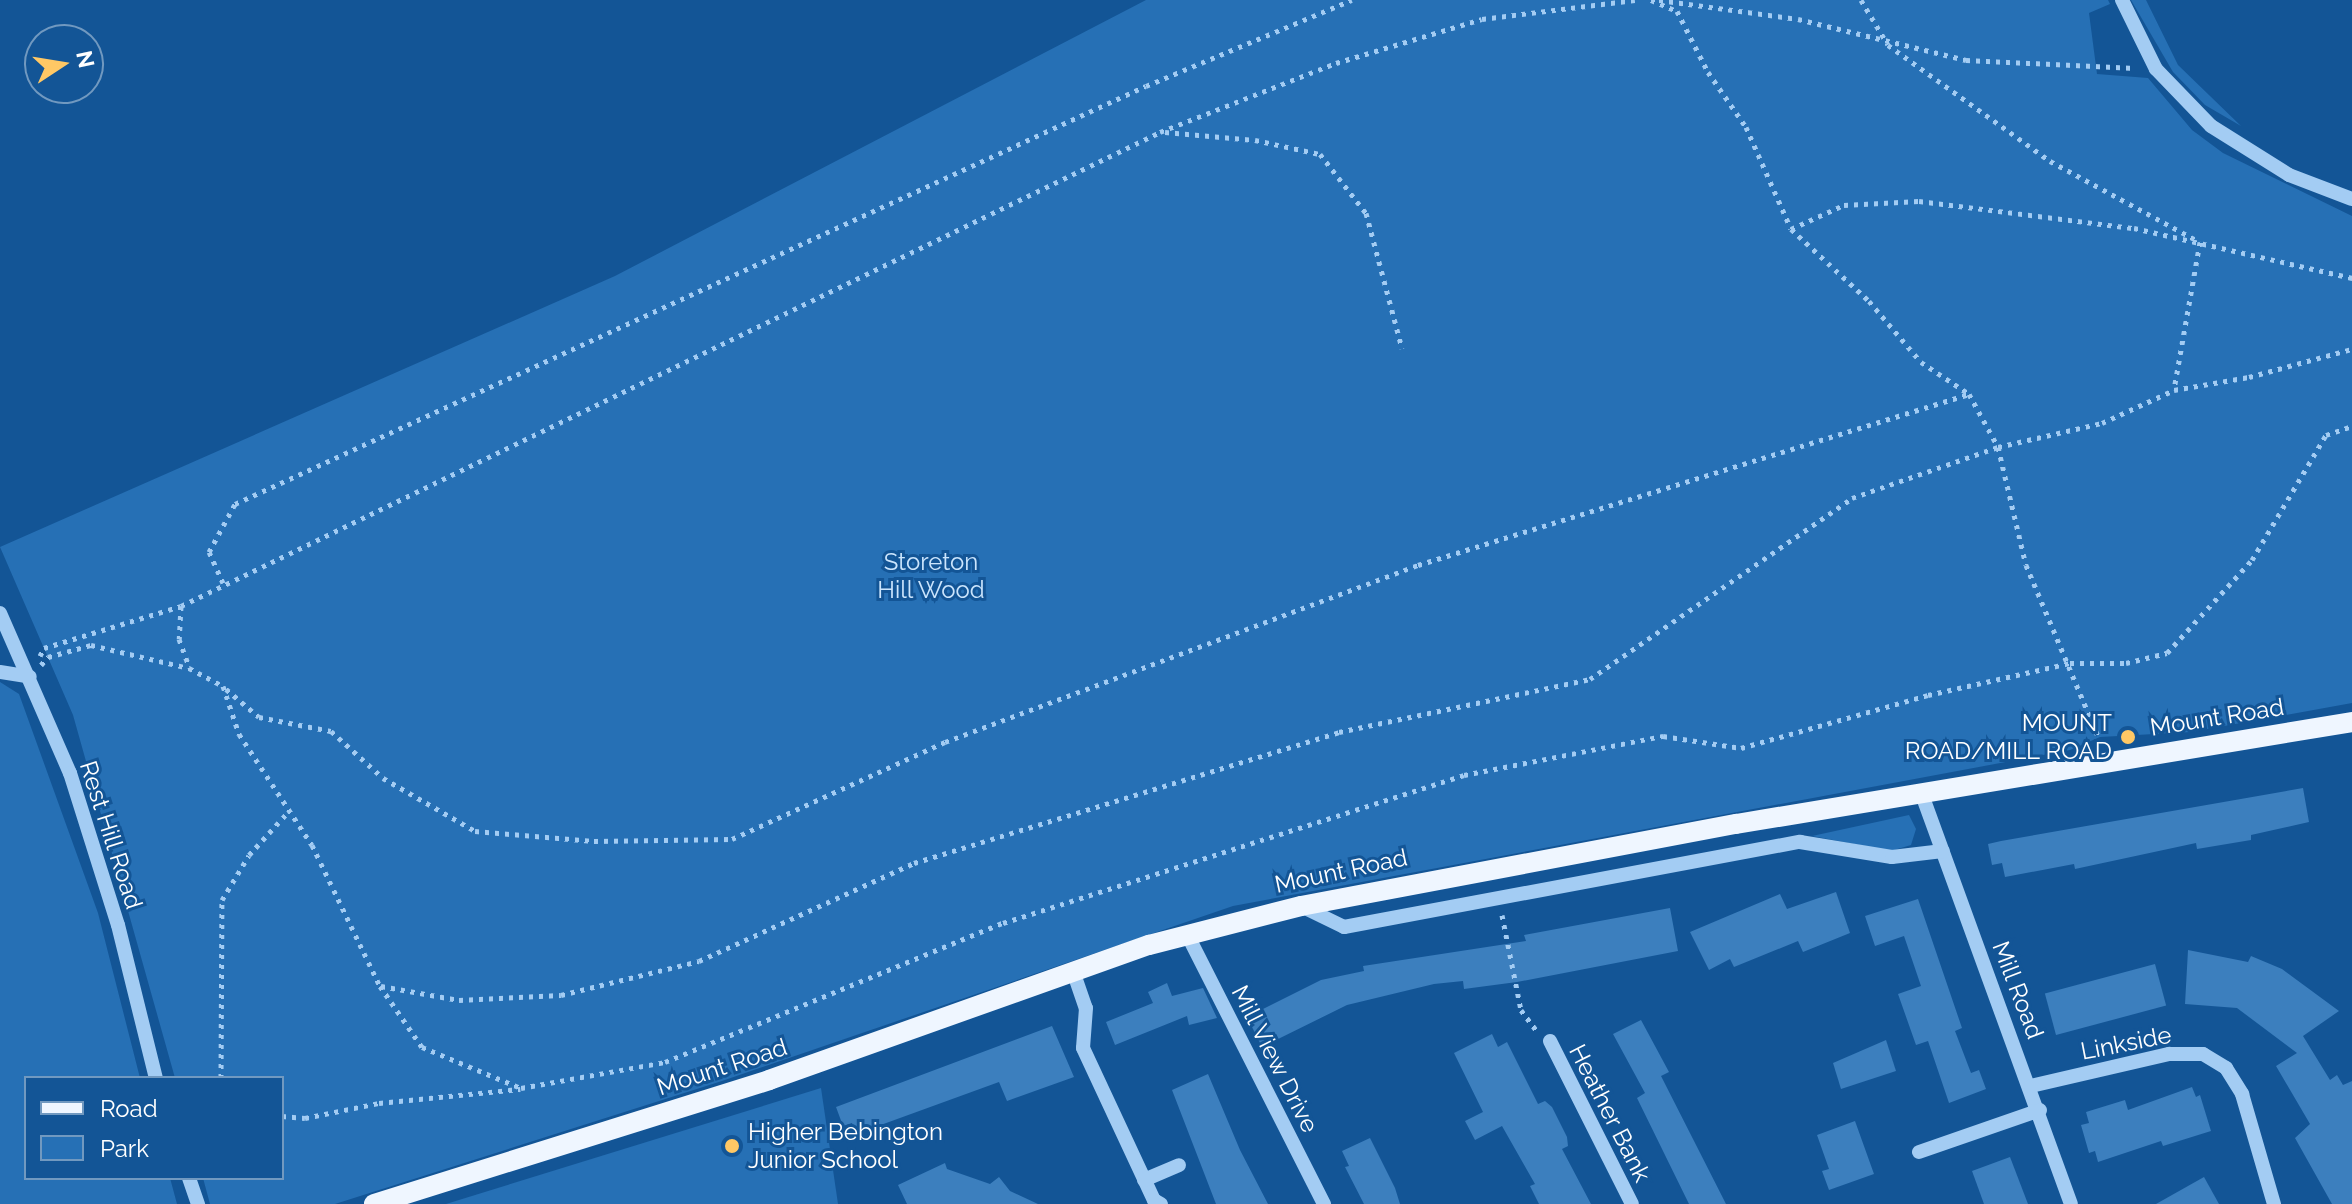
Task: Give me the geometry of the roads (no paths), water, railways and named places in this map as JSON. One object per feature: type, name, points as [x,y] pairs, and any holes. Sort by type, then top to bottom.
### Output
[{"type":"main road","name":"Mount Road","points":[[374,1204],[769,1080],[1073,971],[1187,934],[1301,906],[1502,865],[1921,792],[2352,722]]},
{"type":"street","points":[[2122,0],[2156,69],[2201,117],[2244,151],[2352,199]]},
{"type":"street","name":"Rest Hill Road","points":[[0,613],[70,773],[118,925],[156,1076]]},
{"type":"street","points":[[0,672],[30,677]]},
{"type":"street","name":"Mill Road","points":[[1921,792],[2040,1110],[2071,1204]]},
{"type":"street","points":[[1301,906],[1344,927],[1800,842],[1892,857],[1943,851]]},
{"type":"street","name":"Mill View Drive","points":[[1187,934],[1324,1204]]},
{"type":"street","points":[[1073,971],[1086,1008],[1083,1048],[1144,1180],[1161,1204]]},
{"type":"street","name":"Heather Bank","points":[[1550,1041],[1632,1204]]},
{"type":"street","name":"Linkside","points":[[2031,1086],[2169,1054],[2203,1054],[2226,1068],[2242,1094],[2274,1204]]},
{"type":"street","points":[[1919,1152],[2040,1110]]},
{"type":"street","points":[[1144,1180],[1179,1165]]},
{"type":"street","points":[[190,1180],[198,1204]]},
{"type":"place","name":"MOUNT ROAD/MILL ROAD","points":[[2128,737]]},
{"type":"place","name":"Higher Bebington Junior School","points":[[732,1146]]},
{"type":"park label","name":"Storeton Hill Wood","points":[[931,576]]}]
